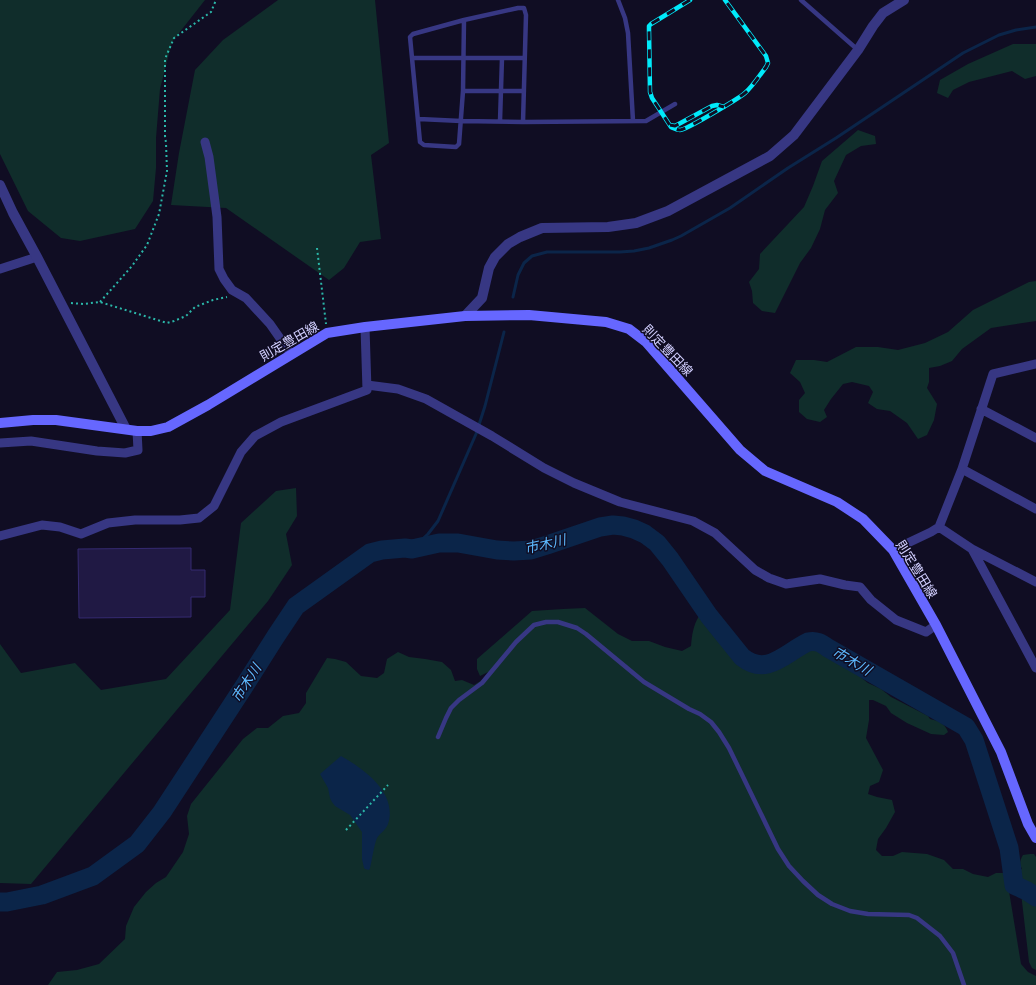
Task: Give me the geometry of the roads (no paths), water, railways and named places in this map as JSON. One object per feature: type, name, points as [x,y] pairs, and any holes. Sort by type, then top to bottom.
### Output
[{"type":"main road","name":"則定豊田線","points":[[0,423],[33,420],[56,420],[150,431],[168,426],[208,405],[326,333],[365,327],[465,316],[529,315],[606,322],[629,329],[646,342],[740,450],[765,471],[837,502],[863,519],[893,550],[936,625],[1001,752],[1028,824],[1036,838]]},
{"type":"street","points":[[465,316],[482,298],[490,268],[496,257],[508,244],[520,237],[542,228],[608,227],[636,223],[668,211],[770,156],[794,135],[858,50],[883,13],[904,0]]},
{"type":"street","points":[[205,142],[209,157],[216,217],[219,269],[232,290],[246,298],[270,324],[291,354]]},
{"type":"street","points":[[0,185],[13,213],[126,429]]},
{"type":"street","points":[[0,269],[37,257]]},
{"type":"street","points":[[0,536],[42,525],[60,527],[81,534],[108,523],[135,520],[180,520],[199,518],[214,506],[241,452],[255,436],[281,422],[368,390],[365,327]]},
{"type":"street","points":[[893,550],[931,532],[939,526],[962,469],[993,374],[1036,364]]},
{"type":"street","points":[[368,385],[398,389],[426,399],[492,436],[544,468],[574,483],[620,502],[693,521],[715,533],[755,570],[769,578],[786,584],[820,579],[860,587],[871,600],[896,620],[926,632],[936,625]]},
{"type":"street","points":[[981,409],[1036,438]]},
{"type":"street","points":[[0,443],[31,441],[97,451],[125,453],[138,450],[137,430]]},
{"type":"street","points":[[962,469],[1036,509]]},
{"type":"street","points":[[939,526],[972,549],[1036,582]]},
{"type":"street","points":[[972,549],[1033,657],[1036,668]]},
{"type":"lane","points":[[618,0],[625,18],[628,33],[633,121]]},
{"type":"lane","points":[[801,0],[858,50]]},
{"type":"lane","points":[[464,20],[463,91],[459,144],[456,147],[424,145],[420,142],[419,120],[409,40],[410,37],[413,34],[464,20],[518,8],[524,8],[526,15],[523,122]]},
{"type":"lane","points":[[412,58],[524,58]]},
{"type":"lane","points":[[500,121],[502,58]]},
{"type":"lane","points":[[463,91],[524,91]]},
{"type":"lane","points":[[419,120],[523,122],[646,121],[675,104]]},
{"type":"lane","points":[[438,737],[451,708],[459,700],[482,683],[516,642],[534,626],[546,622],[558,622],[577,628],[644,682],[700,714],[711,722],[729,748],[778,849],[802,882],[832,904],[850,911],[917,918],[940,936],[953,953],[964,985]]},
{"type":"water","points":[[341,756],[369,775],[384,792],[388,802],[390,813],[388,824],[377,838],[369,870],[364,868],[362,859],[362,832],[350,815],[335,806],[332,802],[328,788],[320,774]]},
{"type":"waterway","points":[[513,297],[518,275],[524,263],[532,256],[547,252],[634,251],[649,248],[681,236],[730,208],[963,53],[999,35],[1016,30],[1036,27]]},
{"type":"waterway","points":[[412,549],[428,534],[438,521],[476,434],[485,406],[504,332]]},
{"type":"waterway","name":"市木川","points":[[0,902],[42,895],[93,876],[137,844],[162,812],[296,606],[370,553],[382,550],[405,548],[412,549],[439,543],[458,543],[497,550],[531,550],[600,527],[613,525],[634,529],[645,534],[657,543],[670,559],[709,616],[742,657],[751,663],[760,665],[768,664],[784,657],[808,642],[818,642],[966,727],[974,740],[1009,848],[1014,885],[1036,897]]},
{"type":"railway","points":[[690,0],[649,26],[650,92],[652,98],[671,127],[679,130],[701,120],[745,93],[756,81],[768,63],[766,56],[725,0]]},
{"type":"railway","points":[[670,125],[675,126],[712,106],[717,105],[724,107]]}]
